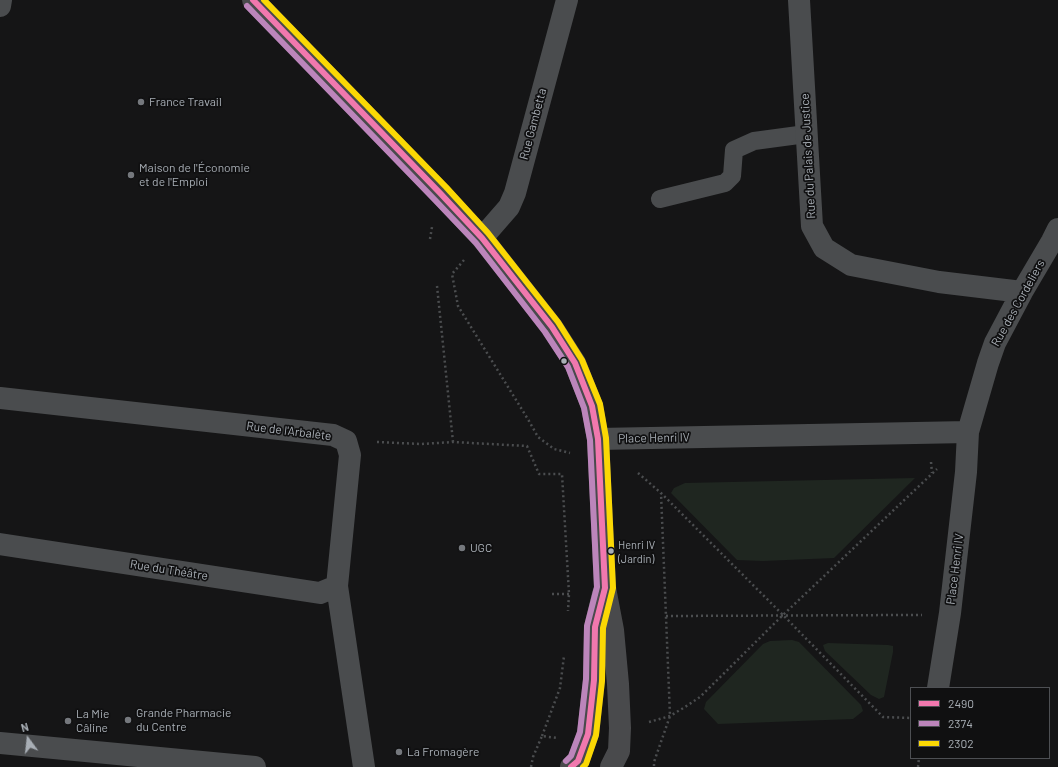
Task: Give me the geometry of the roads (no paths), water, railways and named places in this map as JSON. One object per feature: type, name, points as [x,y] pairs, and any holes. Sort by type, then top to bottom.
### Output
[{"type":"main road","points":[[253,0],[430,182],[482,238],[552,327],[575,363],[592,406],[598,440],[604,588],[613,630],[618,684],[619,751],[611,767]]},
{"type":"main road","points":[[580,765],[588,734],[594,680],[595,627],[604,588]]},
{"type":"street","points":[[0,6],[2,0]]},
{"type":"street","name":"Rue Gambetta","points":[[482,238],[509,207],[515,193],[567,0]]},
{"type":"street","name":"Rue du Palais de Justice","points":[[799,0],[812,226],[824,248],[851,265],[939,282],[1022,292]]},
{"type":"street","name":"Rue des Cordeliers","points":[[968,441],[982,382],[995,344],[1022,292],[1058,229]]},
{"type":"street","name":"Rue de l'Arbalète","points":[[0,398],[333,435],[346,441],[350,455],[337,586],[364,767]]},
{"type":"street","name":"Place Henri IV","points":[[598,440],[968,441],[966,472],[950,613],[938,687]]},
{"type":"street","name":"Rue du Théâtre","points":[[0,544],[320,593],[337,586]]},
{"type":"street","points":[[0,743],[255,767]]},
{"type":"lane","points":[[660,199],[725,183],[732,176],[734,150],[754,141],[806,134]]},
{"type":"place","name":"France Travail","points":[[141,102]]},
{"type":"place","name":"Maison de l'Économie et de l'Emploi","points":[[131,175]]},
{"type":"place","name":"UGC","points":[[462,548]]},
{"type":"place","name":"Henri IV (Jardin)","points":[[611,551]]},
{"type":"place","name":"Grande Pharmacie du Centre","points":[[128,720]]},
{"type":"place","name":"La Mie Câline","points":[[68,721]]},
{"type":"place","name":"La Fromagère","points":[[399,752]]}]
